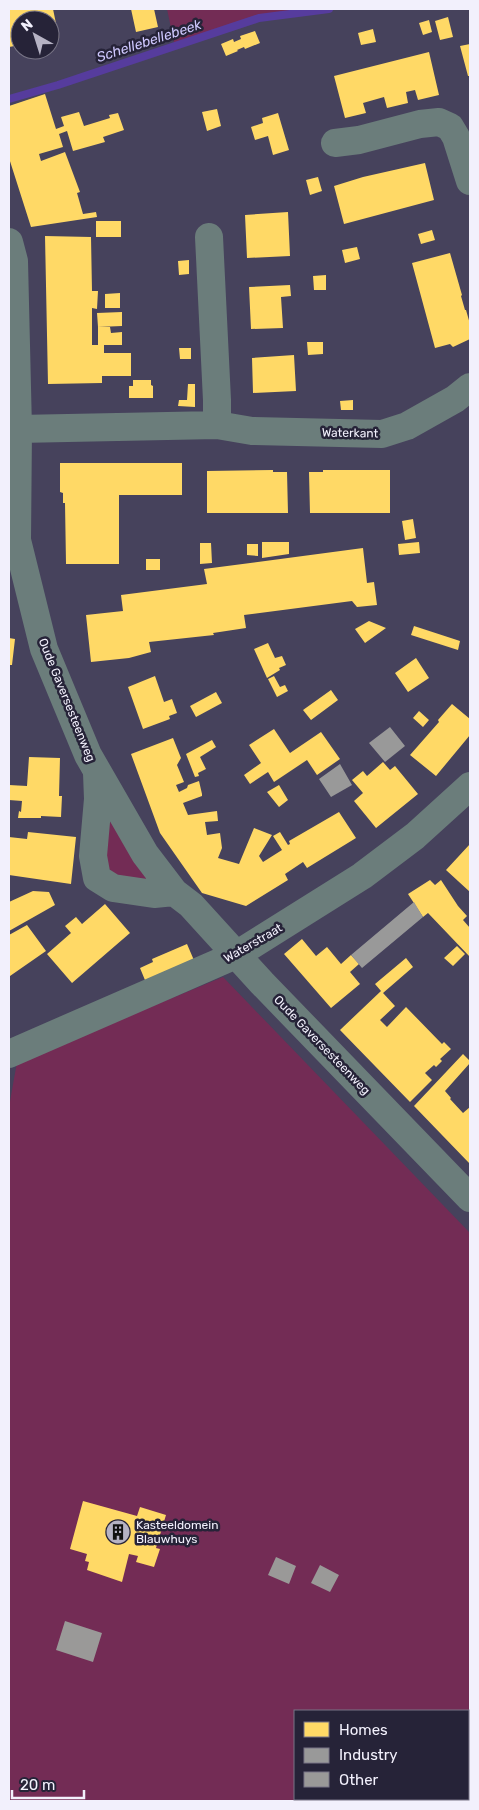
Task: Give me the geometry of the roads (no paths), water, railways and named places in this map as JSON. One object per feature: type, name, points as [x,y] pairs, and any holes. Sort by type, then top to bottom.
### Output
[{"type":"street","points":[[335,143],[360,140],[420,124],[439,122],[450,127],[456,137],[470,181]]},
{"type":"street","points":[[209,237],[217,425]]},
{"type":"street","name":"Oude Gaversesteenweg","points":[[9,242],[14,261],[18,429],[17,540],[44,649],[96,772],[145,854],[174,892],[191,905],[236,955],[470,1198]]},
{"type":"street","name":"Waterkant","points":[[18,429],[217,425],[252,431],[382,434],[407,426],[455,399],[470,387]]},
{"type":"street","name":"Oude Gaversesteenweg","points":[[96,772],[98,799],[93,856],[97,878],[113,888],[154,894],[174,892]]},
{"type":"street","name":"Waterstraat","points":[[9,1054],[236,955],[362,876],[415,836],[470,786]]},
{"type":"waterway","name":"Schellebellebeek","points":[[9,99],[58,85],[259,18],[329,9]]},
{"type":"place","name":"Kasteeldomein Blauwhuys","points":[[118,1532]]}]
